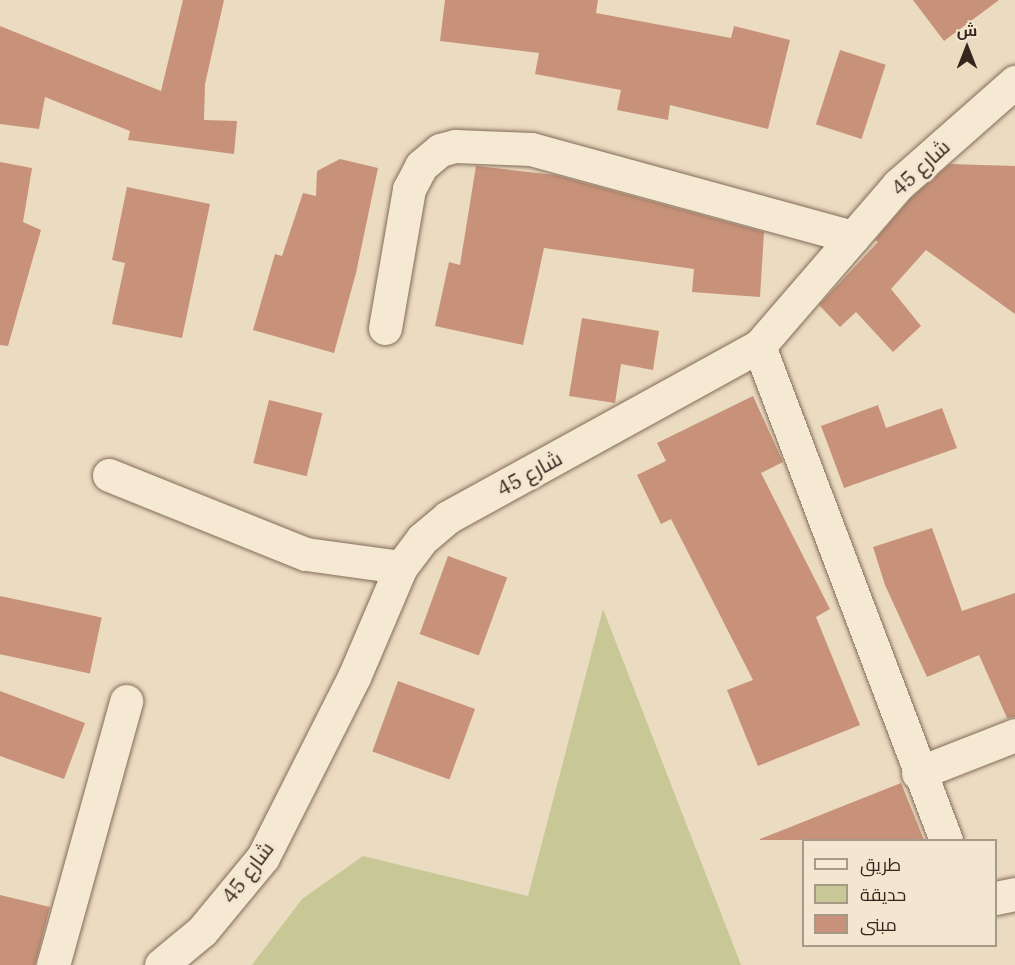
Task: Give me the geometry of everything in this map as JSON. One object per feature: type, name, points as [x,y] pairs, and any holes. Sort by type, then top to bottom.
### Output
[{"type":"street","name":"شارع 45","points":[[161,965],[202,931],[263,857],[354,677],[401,567],[422,539],[448,517],[759,346],[898,185],[1012,87]]},
{"type":"street","points":[[386,328],[409,189],[421,166],[440,150],[455,146],[531,149],[853,237]]},
{"type":"street","points":[[759,346],[945,839]]},
{"type":"street","points":[[110,475],[306,554],[401,567]]},
{"type":"street","points":[[53,965],[126,701]]},
{"type":"street","points":[[918,773],[1015,735]]},
{"type":"street","points":[[997,898],[1015,894]]},
{"type":"green space","points":[[603,609],[741,965],[252,965],[302,899],[363,856],[528,896]]},
{"type":"building","points":[[183,0],[224,0],[205,84],[204,120],[237,121],[234,154],[128,140],[130,131],[45,97],[39,129],[0,124],[0,26],[161,91]]},
{"type":"building","points":[[445,0],[598,0],[596,13],[731,38],[734,26],[790,40],[768,129],[670,105],[668,120],[617,110],[621,90],[535,74],[539,53],[440,41]]},
{"type":"building","points":[[913,0],[999,0],[944,41]]},
{"type":"building","points":[[840,50],[886,65],[862,139],[816,124]]},
{"type":"building","points":[[340,159],[378,168],[356,273],[334,353],[253,330],[275,254],[282,256],[303,193],[316,196],[317,171]]},
{"type":"building","points":[[0,162],[32,168],[23,222],[41,230],[8,346],[0,345]]},
{"type":"building","points":[[950,164],[1015,166],[1015,314],[926,250],[891,289],[921,326],[893,352],[856,312],[840,327],[819,305],[878,242],[875,240],[911,198]]},
{"type":"building","points":[[476,166],[555,175],[764,232],[760,297],[692,292],[694,269],[544,248],[523,345],[435,326],[449,262],[460,265]]},
{"type":"building","points":[[127,187],[210,204],[182,338],[112,324],[125,263],[112,260]]},
{"type":"building","points":[[582,318],[659,331],[653,370],[621,364],[615,403],[569,396]]},
{"type":"building","points":[[753,396],[783,462],[761,473],[830,609],[816,617],[860,725],[758,766],[727,690],[753,680],[671,519],[661,524],[637,475],[666,461],[657,443]]},
{"type":"building","points":[[269,400],[322,413],[307,476],[253,463]]},
{"type":"building","points":[[878,405],[886,428],[942,408],[957,448],[844,488],[821,426]]},
{"type":"building","points":[[932,528],[962,611],[1015,593],[1015,717],[1007,718],[979,655],[927,677],[885,585],[873,547]]},
{"type":"building","points":[[448,556],[507,578],[479,656],[420,634]]},
{"type":"building","points":[[0,596],[102,618],[90,673],[0,654]]},
{"type":"building","points":[[398,681],[475,709],[449,780],[372,751]]},
{"type":"building","points":[[0,691],[85,723],[64,779],[0,756]]},
{"type":"building","points":[[901,783],[924,839],[760,840]]},
{"type":"building","points":[[0,895],[50,907],[35,965],[0,965]]}]
